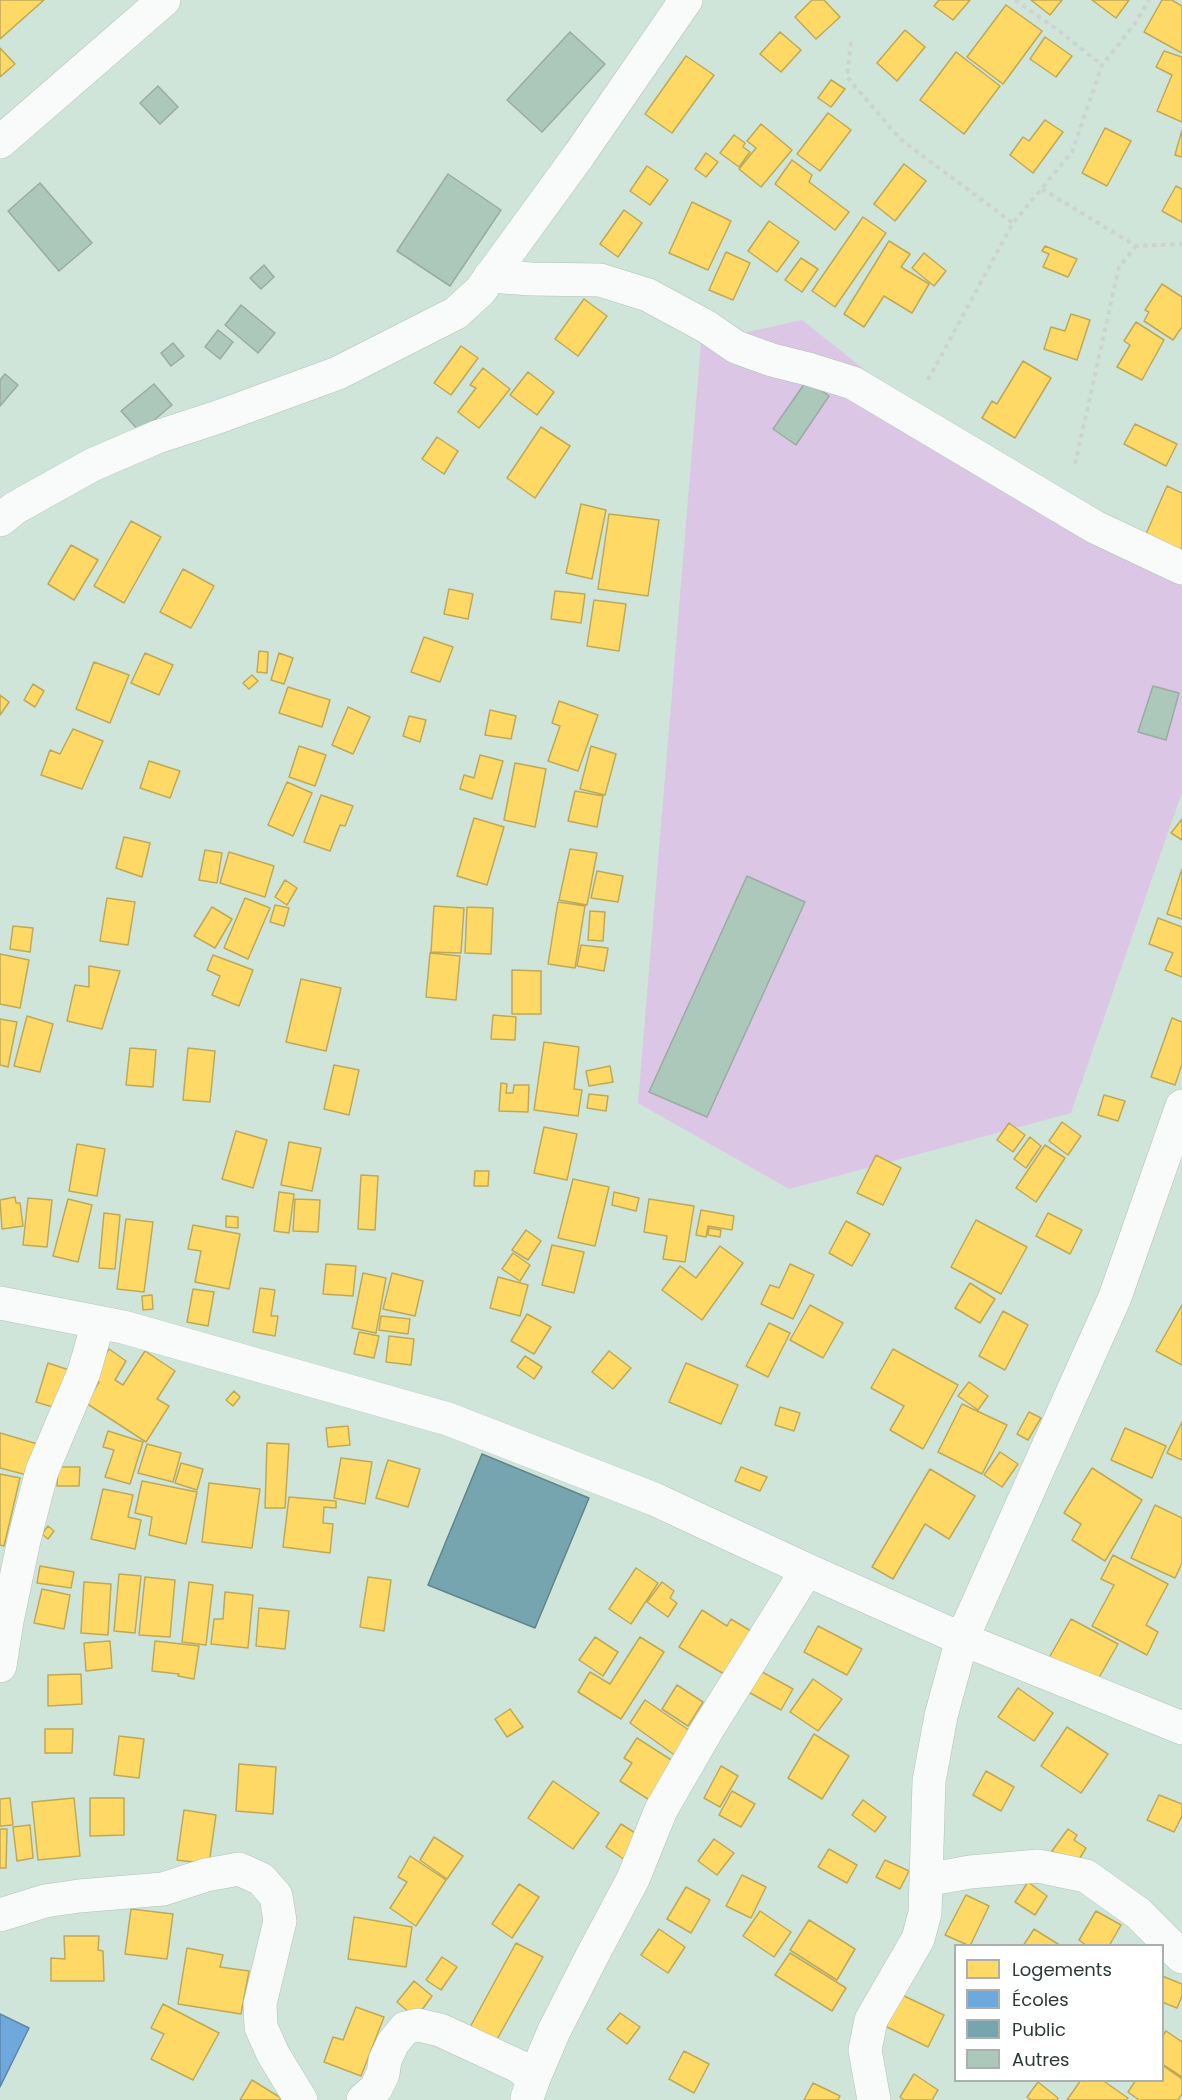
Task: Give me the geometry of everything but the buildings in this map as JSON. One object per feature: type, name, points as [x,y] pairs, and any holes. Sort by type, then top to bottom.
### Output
[{"type":"street","points":[[0,520],[15,508],[92,465],[157,437],[338,373],[456,313],[468,303],[490,276],[579,155],[686,0]]},
{"type":"street","points":[[0,142],[149,5]]},
{"type":"street","points":[[490,276],[531,279],[600,279],[648,295],[707,327],[736,347],[771,360],[853,383],[1095,527],[1182,568]]},
{"type":"street","points":[[874,2100],[865,2050],[870,2020],[918,1939],[925,1913],[929,1782],[941,1716],[962,1639],[1115,1297],[1182,1106]]},
{"type":"street","points":[[0,1303],[123,1328],[448,1419],[654,1499],[962,1639],[1182,1728]]},
{"type":"street","points":[[0,1666],[24,1540],[42,1471],[84,1372],[98,1323]]},
{"type":"street","points":[[530,2089],[575,1989],[633,1879],[661,1810],[707,1730],[807,1570]]},
{"type":"street","points":[[926,1880],[970,1872],[1038,1866],[1086,1876],[1138,1913],[1182,1957]]},
{"type":"street","points":[[0,1915],[45,1901],[163,1889],[206,1875],[239,1869],[261,1879],[276,1896],[280,1921],[260,2004],[261,2027],[273,2054],[301,2100]]},
{"type":"street","points":[[363,2100],[376,2088],[393,2043],[405,2028],[418,2025],[440,2030],[518,2066],[530,2089]]},
{"type":"path","points":[[1015,0],[1102,65]]},
{"type":"path","points":[[909,417],[1013,223],[1072,152],[1102,65],[1149,0]]},
{"type":"path","points":[[851,42],[847,77],[900,139],[1013,223]]},
{"type":"path","points":[[1042,189],[1136,246],[1182,244]]},
{"type":"path","points":[[1065,509],[1119,267],[1136,246]]},
{"type":"shaded area","points":[[802,320],[1059,524],[1182,585],[1182,792],[1071,1113],[789,1189],[638,1103],[701,342]]}]
